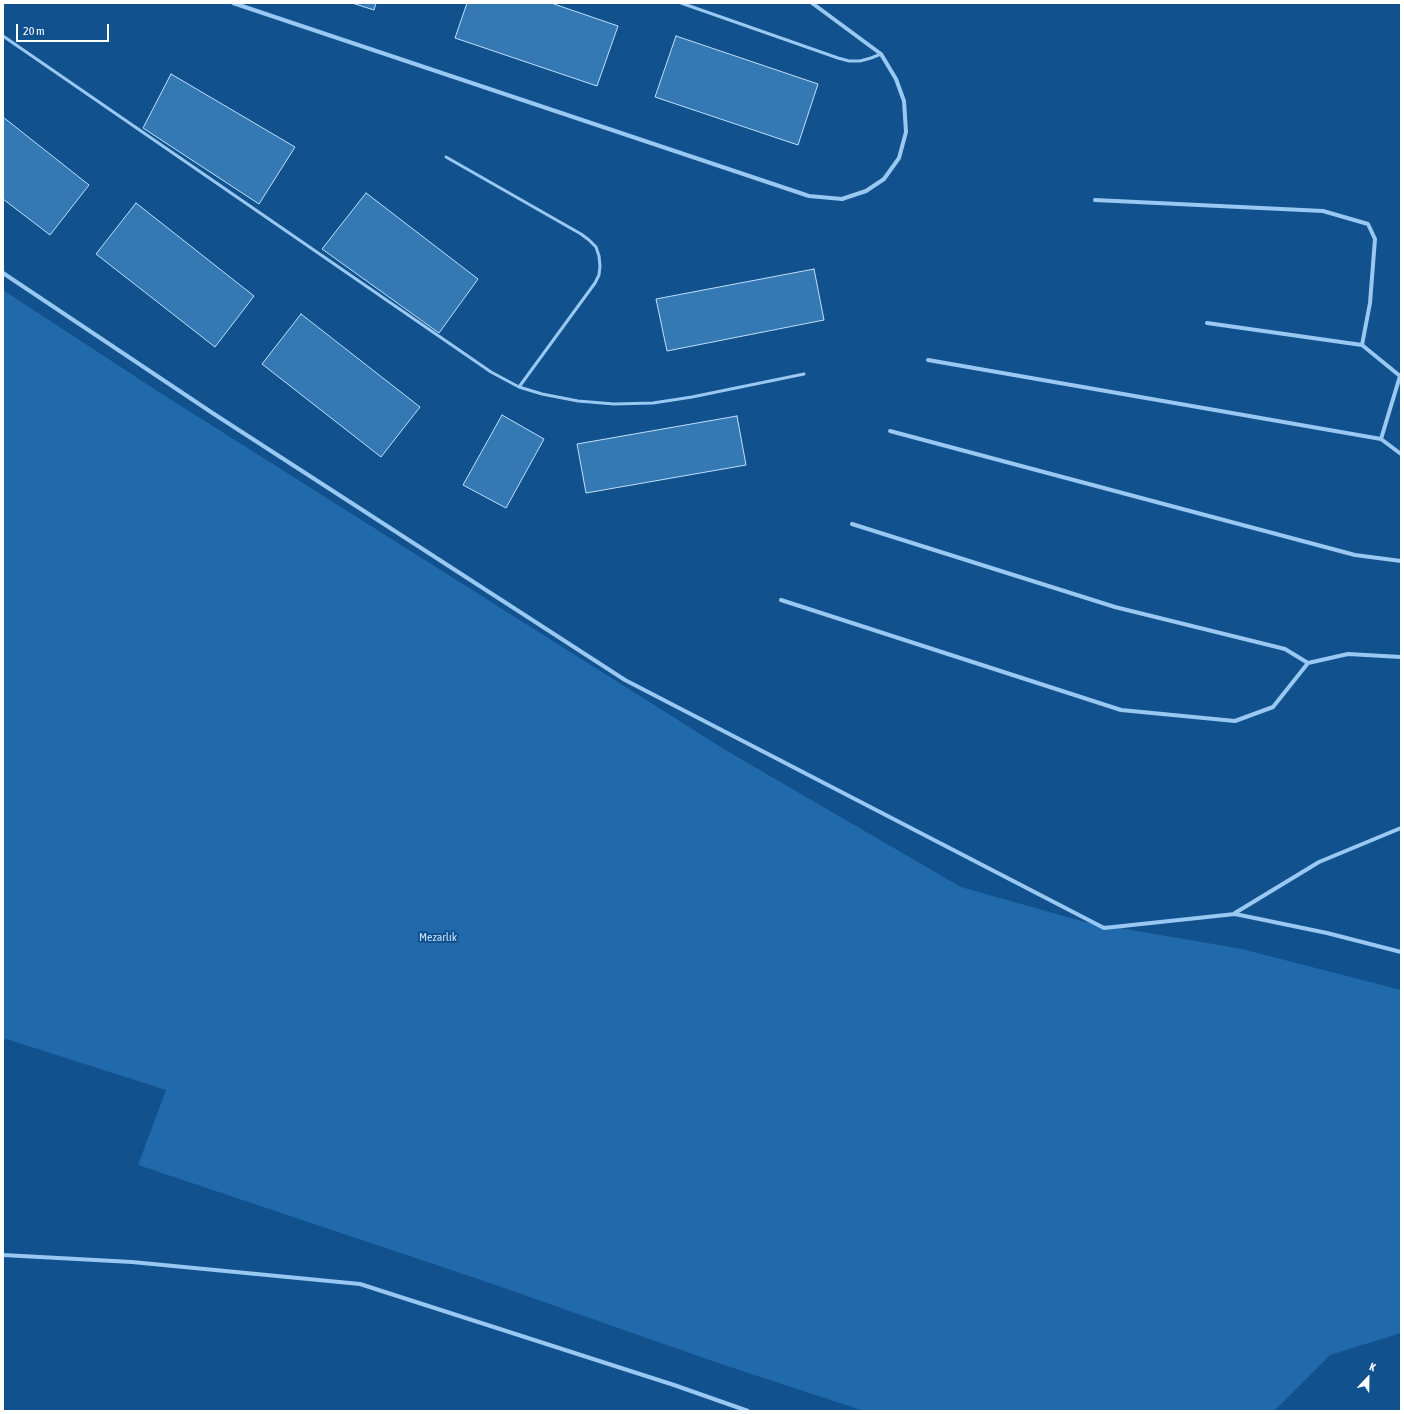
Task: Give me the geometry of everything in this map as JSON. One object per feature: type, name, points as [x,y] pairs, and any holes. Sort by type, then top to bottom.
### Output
[{"type":"street","points":[[233,3],[809,196],[842,198],[866,191],[884,178],[899,158],[906,132],[904,101],[896,79],[880,54],[812,3]]},
{"type":"street","points":[[1095,200],[1323,211],[1368,224],[1375,239],[1370,302],[1362,345]]},
{"type":"street","points":[[3,273],[214,414],[632,684],[1104,928],[1235,914],[1327,933],[1401,952]]},
{"type":"street","points":[[1207,323],[1362,345],[1400,376],[1381,439]]},
{"type":"street","points":[[928,360],[1381,439],[1401,454]]},
{"type":"street","points":[[890,431],[1355,555],[1401,561]]},
{"type":"street","points":[[852,524],[1115,607],[1285,649],[1308,663]]},
{"type":"street","points":[[781,600],[1121,710],[1235,722],[1273,707],[1308,663],[1348,654],[1401,657]]},
{"type":"street","points":[[1235,914],[1319,862],[1401,828]]},
{"type":"street","points":[[3,1255],[132,1262],[360,1284],[674,1385],[748,1411]]},
{"type":"lane","points":[[682,3],[849,61],[860,61],[880,54]]},
{"type":"lane","points":[[3,36],[491,372],[519,387],[542,394],[578,401],[614,404],[653,403],[692,397],[804,374]]},
{"type":"lane","points":[[446,157],[582,234],[596,247],[599,256],[599,275],[595,283],[519,387]]},
{"type":"green space","name":"Mezarlık","points":[[3,290],[159,392],[727,751],[961,887],[1085,922],[1242,949],[1401,990],[1401,1333],[1330,1355],[1274,1411],[864,1411],[718,1363],[484,1281],[138,1165],[166,1090],[3,1038]]},
{"type":"building","points":[[352,3],[376,3],[374,10]]},
{"type":"building","points":[[467,3],[551,3],[618,26],[597,86],[455,38]]},
{"type":"building","points":[[676,36],[818,84],[798,145],[655,97]]},
{"type":"building","points":[[171,74],[295,147],[259,204],[143,128]]},
{"type":"building","points":[[3,117],[89,185],[50,235],[3,199]]},
{"type":"building","points":[[366,193],[478,279],[439,333],[322,249]]},
{"type":"building","points":[[136,203],[254,296],[215,347],[96,254]]},
{"type":"building","points":[[814,269],[824,320],[667,351],[656,299]]},
{"type":"building","points":[[301,314],[420,407],[381,457],[262,364]]},
{"type":"building","points":[[502,415],[544,439],[506,508],[463,485]]},
{"type":"building","points":[[737,416],[746,465],[586,493],[577,444]]}]
